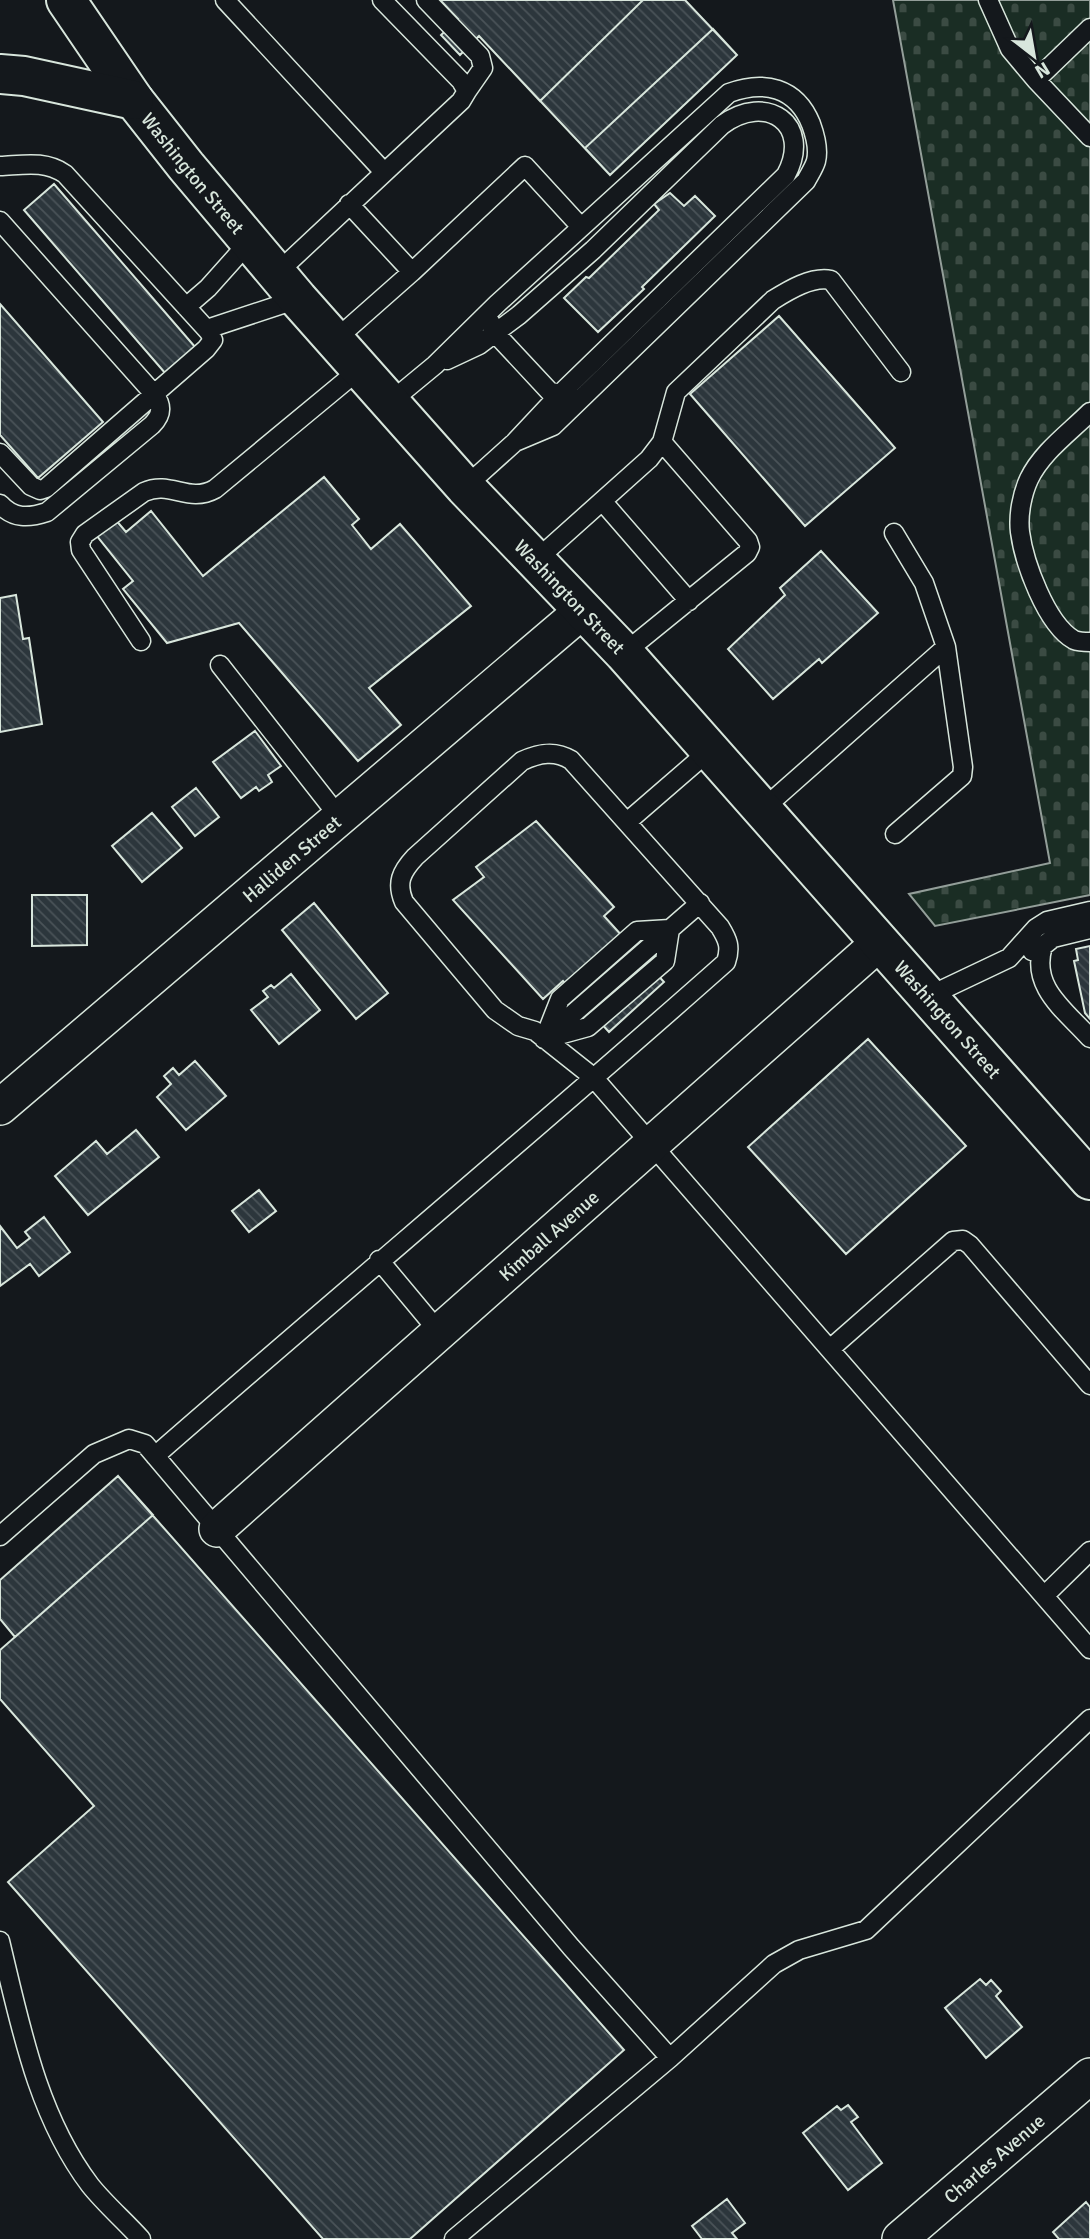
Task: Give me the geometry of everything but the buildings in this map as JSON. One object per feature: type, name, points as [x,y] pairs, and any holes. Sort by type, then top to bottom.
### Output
[{"type":"main road","name":"Washington Street","points":[[66,0],[134,100],[186,166],[389,403],[624,653],[880,942],[1085,1166]]},
{"type":"main road","points":[[0,74],[24,76],[134,100]]},
{"type":"street","name":"Halliden Street","points":[[0,1107],[582,611]]},
{"type":"street","name":"Kimball Avenue","points":[[217,1529],[880,942]]},
{"type":"street","name":"Charles Avenue","points":[[900,2239],[1090,2076]]},
{"type":"lane","points":[[225,0],[384,172]]},
{"type":"lane","points":[[382,0],[461,80],[467,91]]},
{"type":"lane","points":[[207,329],[288,286],[349,204],[461,101],[483,68],[480,56],[426,0]]},
{"type":"lane","points":[[988,0],[1010,49],[1090,136]]},
{"type":"lane","points":[[1036,80],[1090,28]]},
{"type":"lane","points":[[389,403],[435,365],[497,304],[729,93],[748,86],[769,87],[788,94],[802,106],[816,138],[816,161],[806,181],[553,426],[515,442]]},
{"type":"lane","points":[[435,365],[480,345],[519,315],[593,250],[722,125],[737,114],[768,112],[780,117],[792,132],[795,148],[786,175],[560,394],[515,442],[465,486]]},
{"type":"lane","points":[[0,166],[47,165],[65,174],[207,329],[213,340],[46,488],[40,490],[31,486],[0,453]]},
{"type":"lane","points":[[335,340],[525,166],[582,227]]},
{"type":"lane","points":[[349,204],[412,272]]},
{"type":"lane","points":[[0,221],[154,394],[161,410],[159,418],[47,512],[35,516],[16,516],[0,504]]},
{"type":"lane","points":[[186,307],[208,288],[250,241]]},
{"type":"lane","points":[[535,561],[649,459],[662,442],[676,392],[773,300],[788,291],[822,278],[831,280],[901,372]]},
{"type":"lane","points":[[497,304],[491,322],[495,333],[550,392],[577,394],[596,385]]},
{"type":"lane","points":[[141,641],[82,550],[80,542],[85,534],[144,492],[154,488],[164,487],[195,496],[205,495],[215,489],[360,369]]},
{"type":"lane","points":[[1090,412],[1042,458],[1028,481],[1021,502],[1020,530],[1027,562],[1040,595],[1058,625],[1075,640],[1090,642]]},
{"type":"lane","points":[[624,653],[747,553],[750,547],[748,541],[662,442]]},
{"type":"lane","points":[[603,502],[689,601]]},
{"type":"lane","points":[[894,533],[924,583],[946,647],[963,768],[962,776],[895,834]]},
{"type":"lane","points":[[762,809],[946,647]]},
{"type":"lane","points":[[220,665],[340,818]]},
{"type":"lane","points":[[627,822],[709,751]]},
{"type":"lane","points":[[155,1456],[379,1260],[593,1077],[726,962],[730,951],[724,934],[700,903],[571,760],[561,754],[536,755],[522,761],[415,857],[400,880],[399,890],[404,902],[495,1010],[517,1026],[535,1031],[593,1077],[1090,1649]]},
{"type":"lane","points":[[544,1038],[700,903]]},
{"type":"lane","points":[[999,964],[1009,958],[1036,928],[1047,921],[1090,911]]},
{"type":"lane","points":[[929,996],[1043,946],[1053,938],[1090,929]]},
{"type":"lane","points":[[1043,946],[1039,958],[1041,980],[1090,1038]]},
{"type":"lane","points":[[830,1349],[953,1241],[962,1240],[970,1245],[1090,1385]]},
{"type":"lane","points":[[379,1260],[439,1332]]},
{"type":"lane","points":[[0,1536],[94,1454],[129,1439],[145,1444],[571,1947],[670,2058]]},
{"type":"lane","points":[[1044,1596],[1090,1551]]},
{"type":"lane","points":[[454,2239],[670,2058],[774,1964],[799,1950],[866,1930],[1090,1719]]},
{"type":"lane","points":[[0,1941],[26,2045],[40,2090],[58,2132],[91,2186],[141,2239]]},
{"type":"green space","points":[[893,0],[1090,0],[1090,895],[935,926],[909,894],[1050,863]]}]
